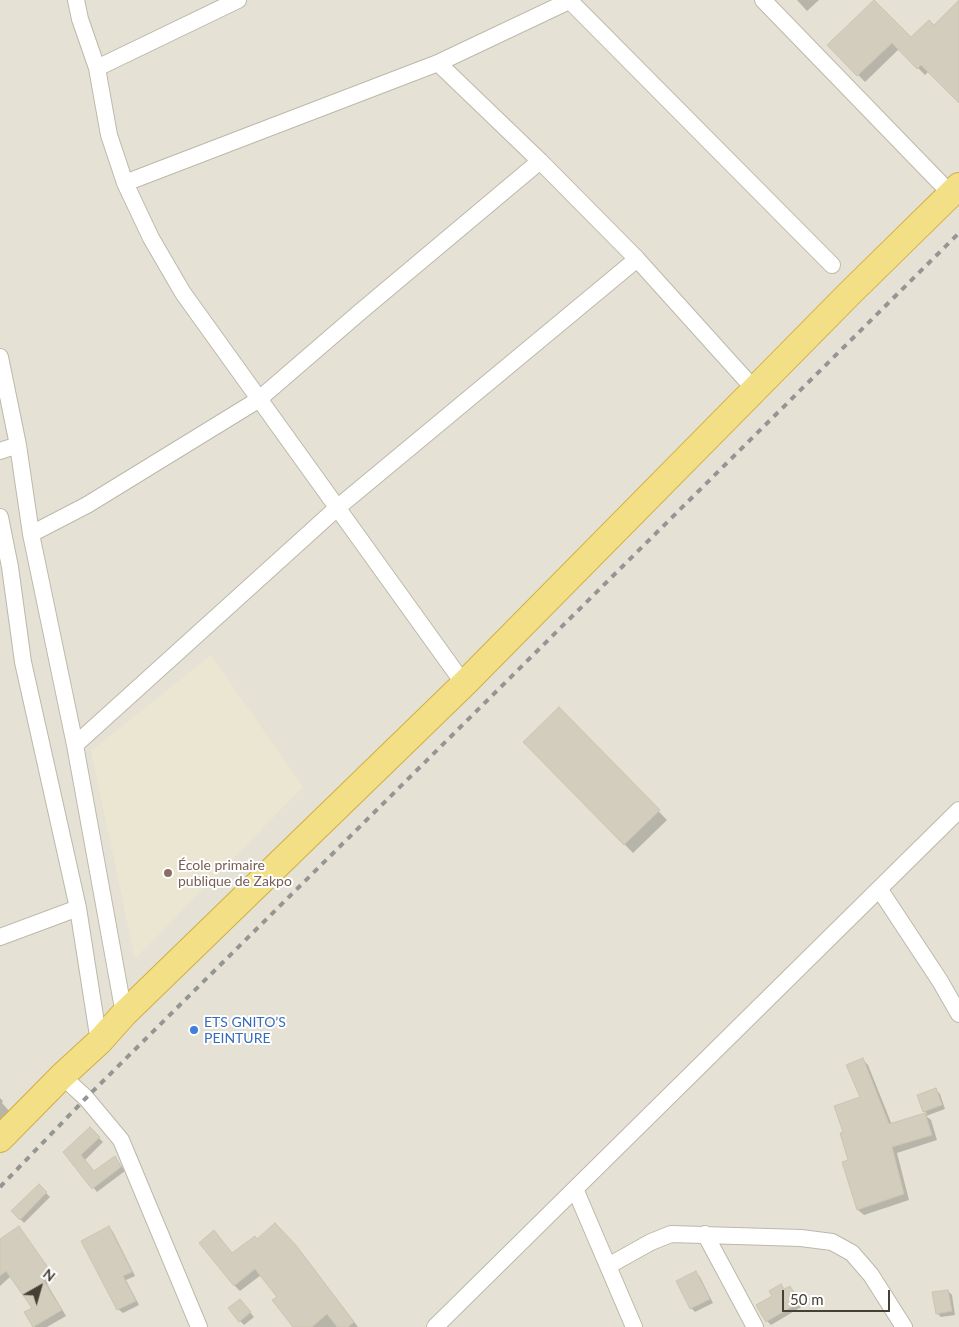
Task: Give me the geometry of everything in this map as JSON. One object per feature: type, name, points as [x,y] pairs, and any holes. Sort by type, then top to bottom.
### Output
[{"type":"highway","points":[[0,1139],[62,1076],[99,1042],[124,1014],[464,684],[955,190]]},
{"type":"street","points":[[76,0],[80,19],[97,68],[109,135],[125,183],[151,238],[183,293],[258,400],[464,684]]},
{"type":"street","points":[[97,68],[238,0]]},
{"type":"street","points":[[125,183],[438,63],[570,0],[832,265]]},
{"type":"street","points":[[770,2],[955,190]]},
{"type":"street","points":[[438,63],[540,161],[637,259],[755,390]]},
{"type":"street","points":[[31,534],[87,505],[258,400],[540,161]]},
{"type":"street","points":[[75,745],[336,508],[637,259]]},
{"type":"street","points":[[0,357],[18,445],[31,534],[75,745],[124,1014]]},
{"type":"street","points":[[0,451],[18,445]]},
{"type":"street","points":[[0,517],[5,570],[22,662],[78,908],[99,1042]]},
{"type":"street","points":[[435,1327],[959,810]]},
{"type":"street","points":[[880,890],[959,1014]]},
{"type":"street","points":[[0,937],[78,908]]},
{"type":"street","points":[[62,1076],[86,1098],[121,1140],[200,1327]]},
{"type":"street","points":[[575,1189],[634,1327]]},
{"type":"street","points":[[608,1266],[651,1242],[671,1234],[801,1238],[832,1242],[852,1253],[871,1275],[904,1327]]},
{"type":"street","points":[[705,1234],[755,1327]]},
{"type":"shaded area","points":[[0,0],[959,0],[959,1327],[0,1327]]},
{"type":"shaded area","name":"École primaire publique de Zakpo","points":[[211,655],[303,787],[135,959],[91,751]]},
{"type":"building","points":[[874,0],[911,37],[929,20],[934,25],[959,0],[959,103],[921,65],[917,69],[892,43],[857,76],[827,45]]},
{"type":"building","points":[[559,707],[660,810],[624,845],[523,742]]},
{"type":"building","points":[[863,1058],[889,1124],[925,1113],[932,1135],[892,1147],[904,1194],[857,1210],[842,1162],[848,1160],[840,1133],[843,1132],[834,1106],[860,1097],[846,1065]]},
{"type":"building","points":[[936,1088],[942,1105],[923,1112],[917,1095]]},
{"type":"building","points":[[90,1127],[100,1137],[81,1155],[94,1171],[115,1156],[121,1167],[92,1189],[63,1152]]},
{"type":"building","points":[[39,1184],[47,1192],[20,1220],[11,1211]]},
{"type":"building","points":[[275,1223],[295,1244],[354,1322],[348,1327],[337,1327],[327,1314],[312,1327],[293,1327],[272,1300],[277,1297],[255,1269],[234,1286],[199,1243],[214,1230],[232,1253],[255,1236],[257,1239]]},
{"type":"building","points":[[19,1226],[51,1272],[42,1278],[62,1310],[33,1327],[24,1312],[32,1308],[6,1271],[0,1276],[0,1239]]},
{"type":"building","points":[[109,1226],[132,1272],[123,1276],[136,1301],[117,1310],[81,1241]]},
{"type":"building","points":[[696,1271],[710,1299],[690,1309],[676,1281]]},
{"type":"building","points":[[781,1284],[784,1289],[790,1286],[800,1302],[766,1322],[756,1305],[772,1296],[769,1291]]},
{"type":"building","points":[[948,1290],[952,1311],[936,1314],[932,1292]]},
{"type":"building","points":[[240,1299],[251,1312],[239,1322],[228,1308]]},
{"type":"railway","points":[[0,1187],[86,1098],[959,233]]},
{"type":"place","name":"École primaire publique de Zakpo","points":[[168,873]]},
{"type":"place","name":"ETS GNITO’S PEINTURE","points":[[194,1030]]}]
